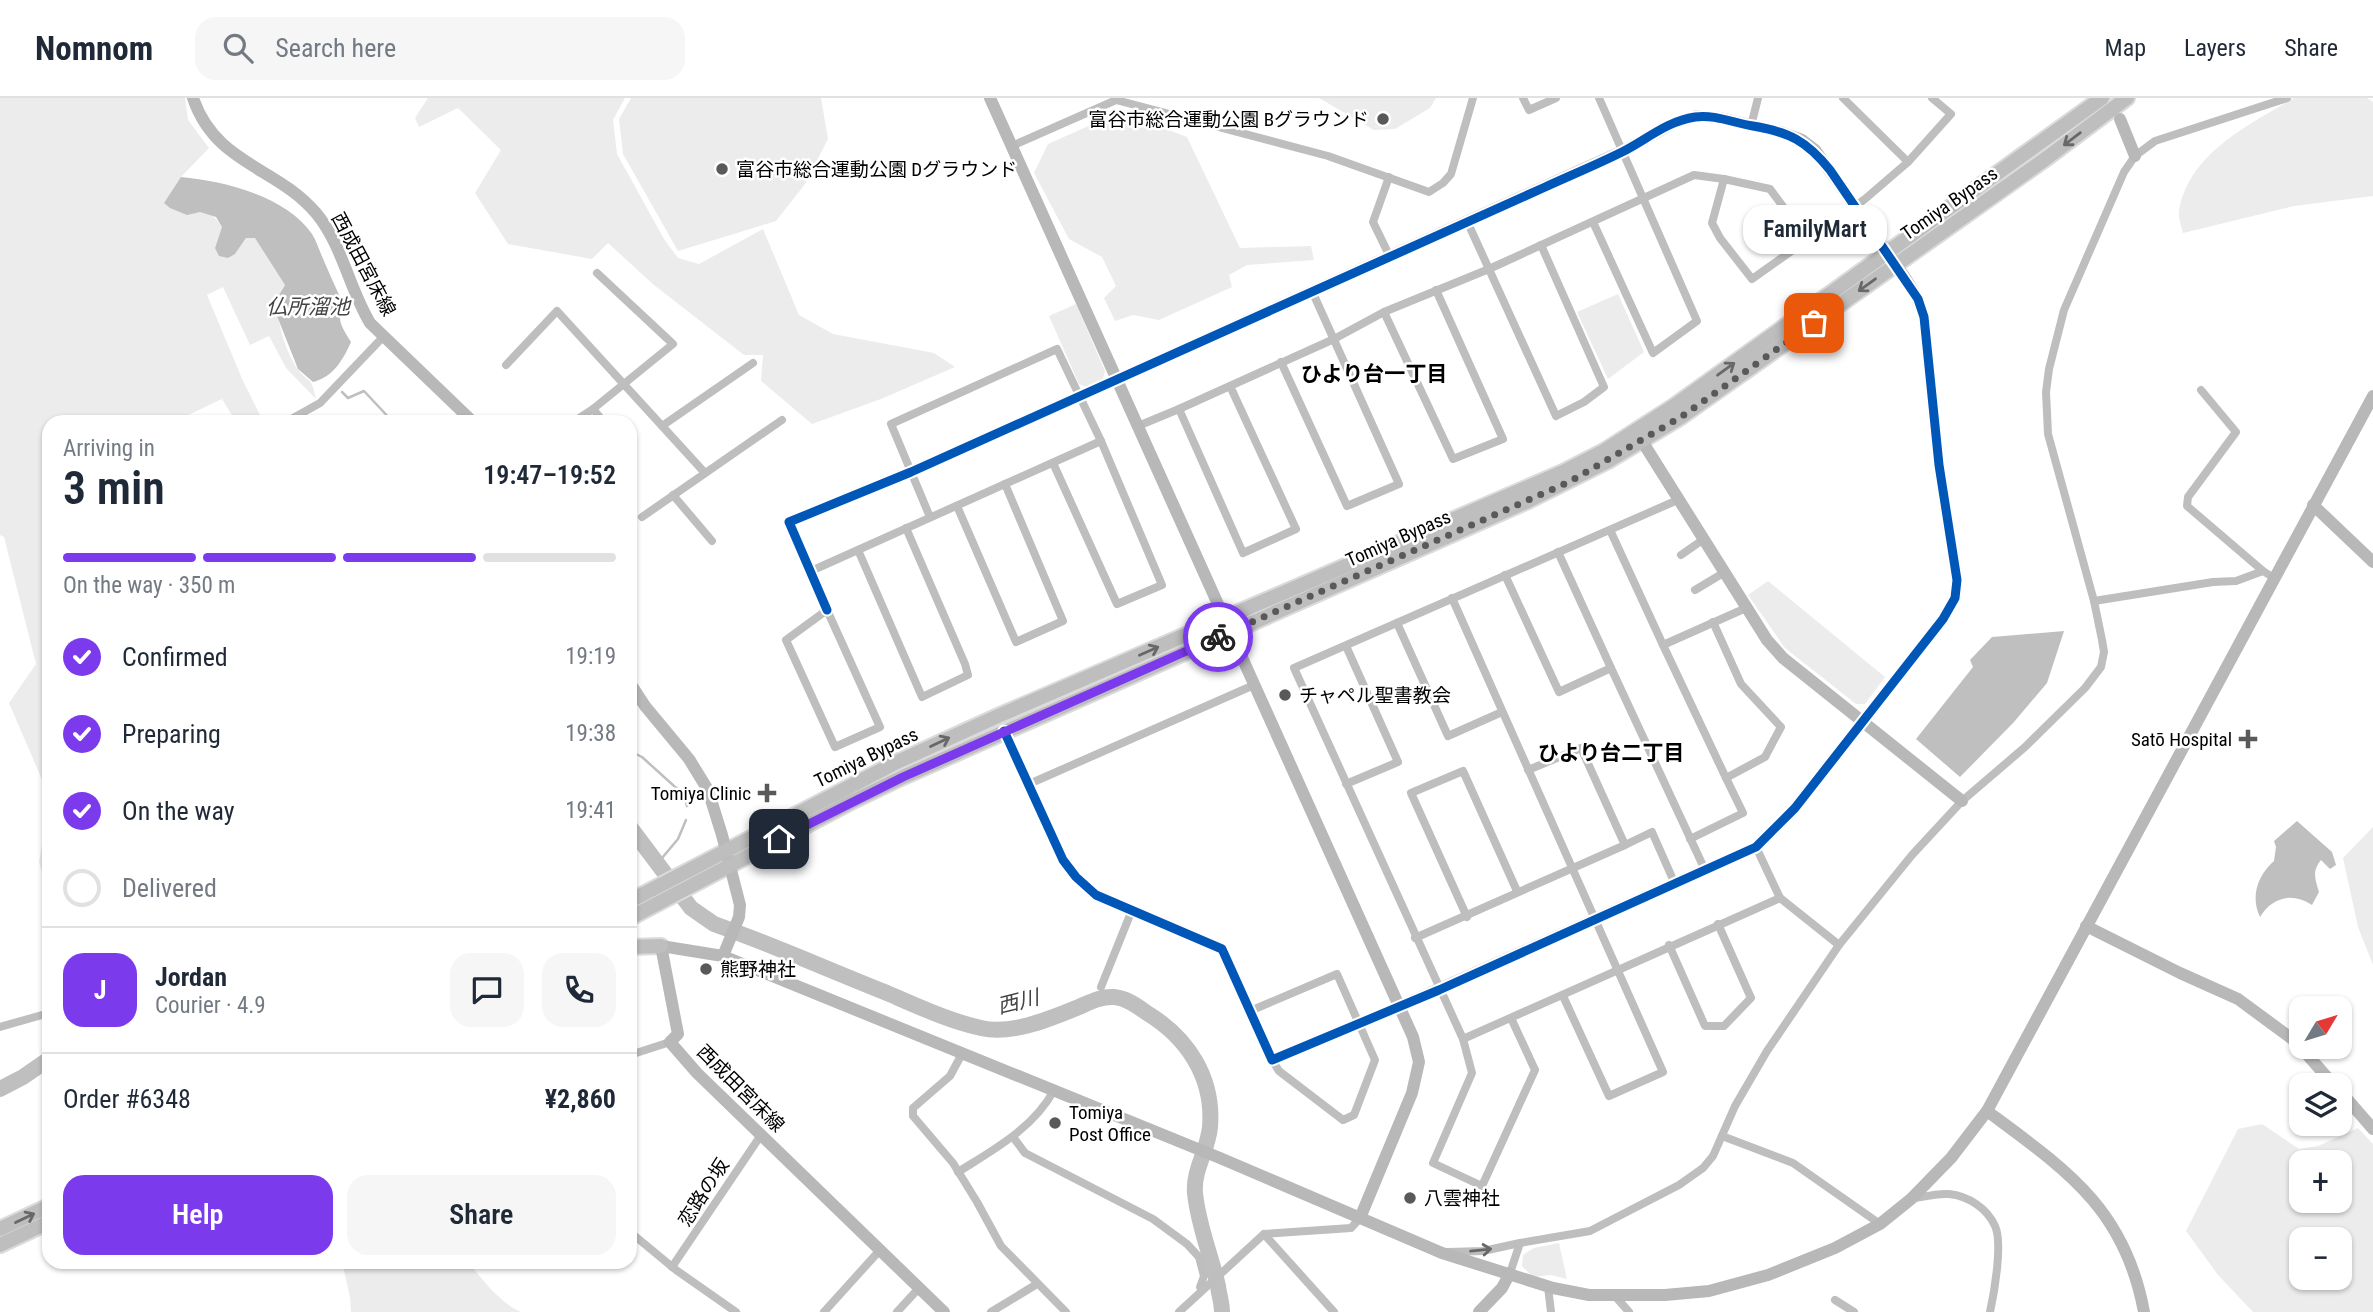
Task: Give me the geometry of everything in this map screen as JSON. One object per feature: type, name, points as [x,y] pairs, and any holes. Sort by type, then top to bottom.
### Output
[{"type":"highway","name":"Tomiya Bypass","points":[[637,897],[895,763],[1538,497],[1642,441],[1728,385],[2102,98]]},
{"type":"highway","name":"Tomiya Bypass","points":[[637,914],[851,802],[1604,451],[2044,160],[2127,98]]},
{"type":"highway","points":[[637,947],[661,946]]},
{"type":"highway","points":[[0,1230],[42,1209]]},
{"type":"highway","points":[[0,1245],[42,1225]]},
{"type":"street","name":"西成田宮床線","points":[[193,98],[206,126],[220,142],[235,156],[287,187],[316,213],[335,246],[362,309],[383,337],[466,415]]},
{"type":"street","points":[[990,98],[1417,1052],[1418,1073],[1412,1093],[1360,1218],[1351,1228],[1264,1234],[1179,1312]]},
{"type":"street","points":[[1012,146],[1115,100],[1328,156],[1429,192],[1451,174],[1474,98]]},
{"type":"street","points":[[1523,98],[1529,110],[1556,98]]},
{"type":"street","points":[[1593,222],[1653,354],[1698,321],[1600,98]]},
{"type":"street","points":[[1751,126],[1758,98]]},
{"type":"street","points":[[1843,98],[1908,162]]},
{"type":"street","points":[[1724,178],[1712,223],[1720,238],[1752,279],[1855,206],[1908,162],[1951,114],[1933,98]]},
{"type":"street","points":[[1442,1253],[1483,1251],[1590,1231],[1669,1190],[1703,1168],[1713,1156],[1735,1106],[1767,1051],[1839,945],[1912,855],[1962,801],[2025,747],[2085,688],[2101,667],[2104,652],[2094,601],[2048,434],[2046,392],[2064,310],[2124,172],[2135,156],[2155,141],[2287,98]]},
{"type":"street","points":[[827,610],[786,640],[835,747],[880,727],[789,522],[911,472],[1390,257],[1623,151],[1676,121],[1697,116],[1720,118],[1780,132],[1802,140],[1815,150],[1918,299],[1924,317],[1937,454],[1958,580],[1955,598],[1943,619],[1795,808],[1756,846],[1439,990],[1272,1060]]},
{"type":"street","points":[[2120,118],[2135,156]]},
{"type":"street","points":[[1138,426],[1334,339],[1384,312],[1489,269],[1694,175],[1724,178],[1770,189],[1807,239]]},
{"type":"street","points":[[1389,177],[1373,222],[1390,257]]},
{"type":"street","points":[[1467,221],[1556,416],[1584,402],[1604,387],[1541,245]]},
{"type":"street","points":[[584,415],[673,344],[597,273]]},
{"type":"street","points":[[1384,312],[1453,459],[1503,439],[1436,290]]},
{"type":"street","points":[[1280,362],[1347,506],[1399,484],[1312,291]]},
{"type":"street","points":[[506,365],[557,311],[705,473]]},
{"type":"street","points":[[299,415],[320,403],[383,337]]},
{"type":"street","points":[[930,517],[891,424],[1057,349],[1101,441],[1162,585],[1117,604],[1052,463]]},
{"type":"street","points":[[662,426],[753,363]]},
{"type":"street","points":[[1179,409],[1243,553],[1296,529],[1230,386]]},
{"type":"street","points":[[2201,390],[2236,432],[2188,497],[2188,506],[2269,574]]},
{"type":"street","points":[[661,946],[725,951],[1442,1253],[1548,1287],[1589,1295],[1615,1296],[1688,1294],[1734,1286],[1800,1264],[1880,1224],[1911,1199],[1951,1158],[1987,1111],[2269,574],[2313,505],[2373,396]]},
{"type":"street","points":[[593,409],[598,415]]},
{"type":"street","points":[[642,517],[782,420]]},
{"type":"street","points":[[811,571],[1101,441]]},
{"type":"street","points":[[1642,441],[1746,608],[1767,640],[1783,658],[1962,801]]},
{"type":"street","points":[[957,506],[1016,642],[1063,621],[1004,484]]},
{"type":"street","points":[[673,495],[712,541]]},
{"type":"street","points":[[1511,1018],[1535,1070],[1482,1186],[1433,1163],[1472,1073],[1463,1039],[1294,668],[1680,499]]},
{"type":"street","points":[[2313,505],[2373,562]]},
{"type":"street","points":[[858,550],[922,697],[945,687],[968,676],[906,528]]},
{"type":"street","points":[[1610,530],[1743,813],[1690,839]]},
{"type":"street","points":[[1681,555],[1704,539]]},
{"type":"street","points":[[1558,552],[1705,870]]},
{"type":"street","points":[[1695,590],[1724,572]]},
{"type":"street","points":[[2094,601],[2269,574]]},
{"type":"street","points":[[1505,575],[1559,692],[1611,668]]},
{"type":"street","points":[[1452,598],[1663,1072],[1609,1096],[1563,996]]},
{"type":"street","points":[[1663,645],[1746,608]]},
{"type":"street","points":[[1713,622],[1741,684],[1782,727],[1765,757],[1726,778]]},
{"type":"street","points":[[1397,623],[1448,736],[1502,712]]},
{"type":"street","points":[[1346,646],[1398,762],[1346,783]]},
{"type":"street","points":[[1029,784],[1254,685]]},
{"type":"street","points":[[637,693],[699,774],[714,805],[738,893],[739,917],[725,951]]},
{"type":"street","points":[[1004,731],[1053,841],[1076,877],[1096,895],[1222,949],[1272,1060],[1279,1071],[1343,1120],[1354,1115],[1375,1060],[1337,974],[1250,1011]]},
{"type":"street","points":[[1528,771],[1581,748],[1625,845]]},
{"type":"street","points":[[1467,917],[1411,793],[1463,771],[1517,891]]},
{"type":"street","points":[[1415,938],[1652,832],[1675,884]]},
{"type":"street","points":[[1756,846],[1780,898],[1839,945]]},
{"type":"street","points":[[1463,1039],[1563,996],[1669,945],[1780,898]]},
{"type":"street","points":[[1101,987],[1132,910]]},
{"type":"street","points":[[1669,945],[1705,1026],[1724,1026],[1751,998],[1718,924]]},
{"type":"street","points":[[2086,926],[2238,999],[2295,1041],[2323,1073]]},
{"type":"street","name":"西成田宮床線","points":[[661,946],[678,1034],[670,1042],[697,1073],[944,1312]]},
{"type":"street","points":[[0,1027],[42,1015]]},
{"type":"street","points":[[637,1053],[670,1042]]},
{"type":"street","points":[[962,1052],[950,1076],[913,1108],[913,1115],[958,1172],[1000,1246],[1066,1312]]},
{"type":"street","points":[[958,1172],[1013,1137],[1049,1099],[1054,1090]]},
{"type":"street","points":[[2352,1105],[2373,1129]]},
{"type":"street","points":[[1987,1111],[2058,1164],[2101,1208],[2118,1235],[2131,1264],[2144,1312]]},
{"type":"street","name":"恋路の坂","points":[[673,1267],[761,1135]]},
{"type":"street","points":[[1722,1136],[1793,1163],[1880,1224]]},
{"type":"street","points":[[1013,1137],[1025,1153],[1153,1219],[1187,1244],[1199,1257],[1204,1276],[1200,1287],[1206,1287]]},
{"type":"street","points":[[1911,1199],[1946,1193],[1963,1197],[1979,1205],[1996,1227],[1997,1262],[1990,1312]]},
{"type":"street","points":[[1264,1234],[1335,1312]]},
{"type":"street","points":[[637,1237],[673,1267],[736,1312]]},
{"type":"street","points":[[1479,1312],[1502,1288],[1520,1243]]},
{"type":"street","points":[[824,1312],[880,1250]]},
{"type":"street","points":[[991,1312],[1037,1284]]},
{"type":"street","points":[[1548,1287],[1552,1312]]},
{"type":"street","points":[[897,1312],[919,1288]]},
{"type":"street","points":[[1615,1296],[1629,1312]]},
{"type":"street","points":[[1835,1300],[1854,1312]]},
{"type":"shaded area","points":[[0,98],[185,98],[188,120],[209,148],[181,177],[180,212],[203,212],[215,218],[222,227],[215,248],[235,254],[246,238],[255,237],[285,285],[278,303],[283,338],[297,368],[311,383],[316,399],[286,368],[269,336],[250,345],[223,287],[207,295],[260,415],[232,415],[222,399],[188,415],[42,415],[42,780],[9,703],[36,664],[4,537],[0,535]]},
{"type":"shaded area","points":[[428,98],[625,98],[613,120],[617,154],[664,239],[678,258],[699,264],[763,229],[799,315],[833,334],[934,353],[955,367],[881,399],[812,424],[761,381],[763,355],[744,355],[654,285],[608,243],[592,259],[508,244],[475,193],[501,150],[458,108],[419,127],[415,118]]},
{"type":"shaded area","name":"富谷市総合運動公園 Dグラウンド","points":[[631,98],[821,98],[828,139],[805,184],[776,221],[678,251],[623,154],[619,119]]},
{"type":"shaded area","name":"富谷市総合運動公園 Bグラウンド","points":[[1319,98],[1436,98],[1430,108],[1395,129],[1374,130]]},
{"type":"shaded area","points":[[2294,98],[2367,98],[2373,102],[2373,196],[2294,206],[2183,233],[2179,211],[2185,191],[2208,157],[2240,130]]},
{"type":"shaded area","points":[[1120,112],[1187,137],[1240,248],[1311,246],[1314,260],[1247,265],[1229,275],[1232,287],[1159,320],[1133,315],[1115,321],[1104,298],[1116,286],[1102,257],[1069,239],[1034,173],[1048,144]]},
{"type":"shaded area","points":[[1618,294],[1644,352],[1608,379],[1577,312]]},
{"type":"shaded area","points":[[1076,304],[1105,371],[1103,379],[1087,387],[1079,384],[1049,316]]},
{"type":"shaded area","points":[[1768,581],[1885,677],[1865,704],[1856,704],[1785,648],[1748,595]]},
{"type":"shaded area","points":[[2373,827],[2373,965],[2358,927],[2343,858]]},
{"type":"shaded area","points":[[42,845],[42,872],[39,862]]},
{"type":"shaded area","points":[[2262,1124],[2299,1149],[2318,1146],[2340,1136],[2352,1136],[2352,1131],[2358,1128],[2373,1144],[2373,1312],[2253,1312],[2218,1275],[2186,1231],[2238,1129]]},
{"type":"shaded area","points":[[1559,1243],[1567,1279],[1551,1275],[1533,1277],[1522,1266],[1523,1255],[1534,1248]]},
{"type":"shaded area","points":[[344,1269],[474,1269],[499,1297],[521,1312],[351,1312]]},
{"type":"water","name":"仏所溜池","points":[[181,177],[216,182],[270,200],[301,221],[312,234],[343,303],[340,319],[351,342],[332,372],[313,382],[298,369],[277,316],[276,300],[285,285],[255,238],[246,238],[235,254],[228,258],[219,256],[215,248],[222,227],[216,217],[200,212],[187,215],[164,203]]},
{"type":"water","points":[[2064,631],[2047,683],[2014,722],[1960,777],[1916,739],[1973,667],[1970,660],[1992,637]]},
{"type":"water","points":[[2297,821],[2332,852],[2336,865],[2330,869],[2321,860],[2318,864],[2315,875],[2319,892],[2312,905],[2297,899],[2283,899],[2270,905],[2260,917],[2256,901],[2257,886],[2274,861],[2274,841]]},
{"type":"waterway","points":[[342,392],[348,398],[364,391],[386,415]]},
{"type":"waterway","points":[[637,754],[684,795],[687,806]]},
{"type":"waterway","points":[[657,864],[678,839],[686,820]]},
{"type":"waterway","name":"西川","points":[[637,836],[691,908],[714,924],[945,1017],[981,1028],[1004,1030],[1040,1022],[1098,999],[1114,997],[1131,1003],[1162,1023],[1186,1047],[1203,1076],[1208,1092],[1210,1127],[1196,1176],[1195,1193],[1222,1312]]},
{"type":"waterway","name":"西川","points":[[0,1089],[42,1064]]},
{"type":"cycle path","points":[[827,610],[789,522],[911,472],[1592,166],[1685,119],[1702,116],[1724,119],[1777,131],[1805,145],[1830,170],[1918,299],[1924,317],[1939,465],[1957,580],[1955,598],[1943,619],[1795,808],[1756,847],[1439,990],[1272,1060],[1222,949],[1096,895],[1076,877],[1063,860],[1004,731]]},
{"type":"way so far","points":[[1218,637],[1569,482],[1681,417],[1814,323]]},
{"type":"place","name":"富谷市総合運動公園 Bグラウンド","points":[[1383,119]]},
{"type":"place","name":"富谷市総合運動公園 Dグラウンド","points":[[722,169]]},
{"type":"place","name":"FamilyMart","points":[[1814,323]]},
{"type":"place","name":"チャペル聖書教会","points":[[1285,695]]},
{"type":"place","name":"Satō Hospital","points":[[2248,739]]},
{"type":"place","name":"Tomiya Clinic","points":[[767,793]]},
{"type":"place","name":"熊野神社","points":[[706,969]]},
{"type":"place","name":"Tomiya Post Office","points":[[1055,1123]]},
{"type":"place","name":"八雲神社","points":[[1410,1198]]},
{"type":"district","name":"ひより台一丁目","points":[[1374,374]]},
{"type":"district","name":"ひより台二丁目","points":[[1611,753]]},
{"type":"route","points":[[779,839],[903,777],[1218,637]]}]
